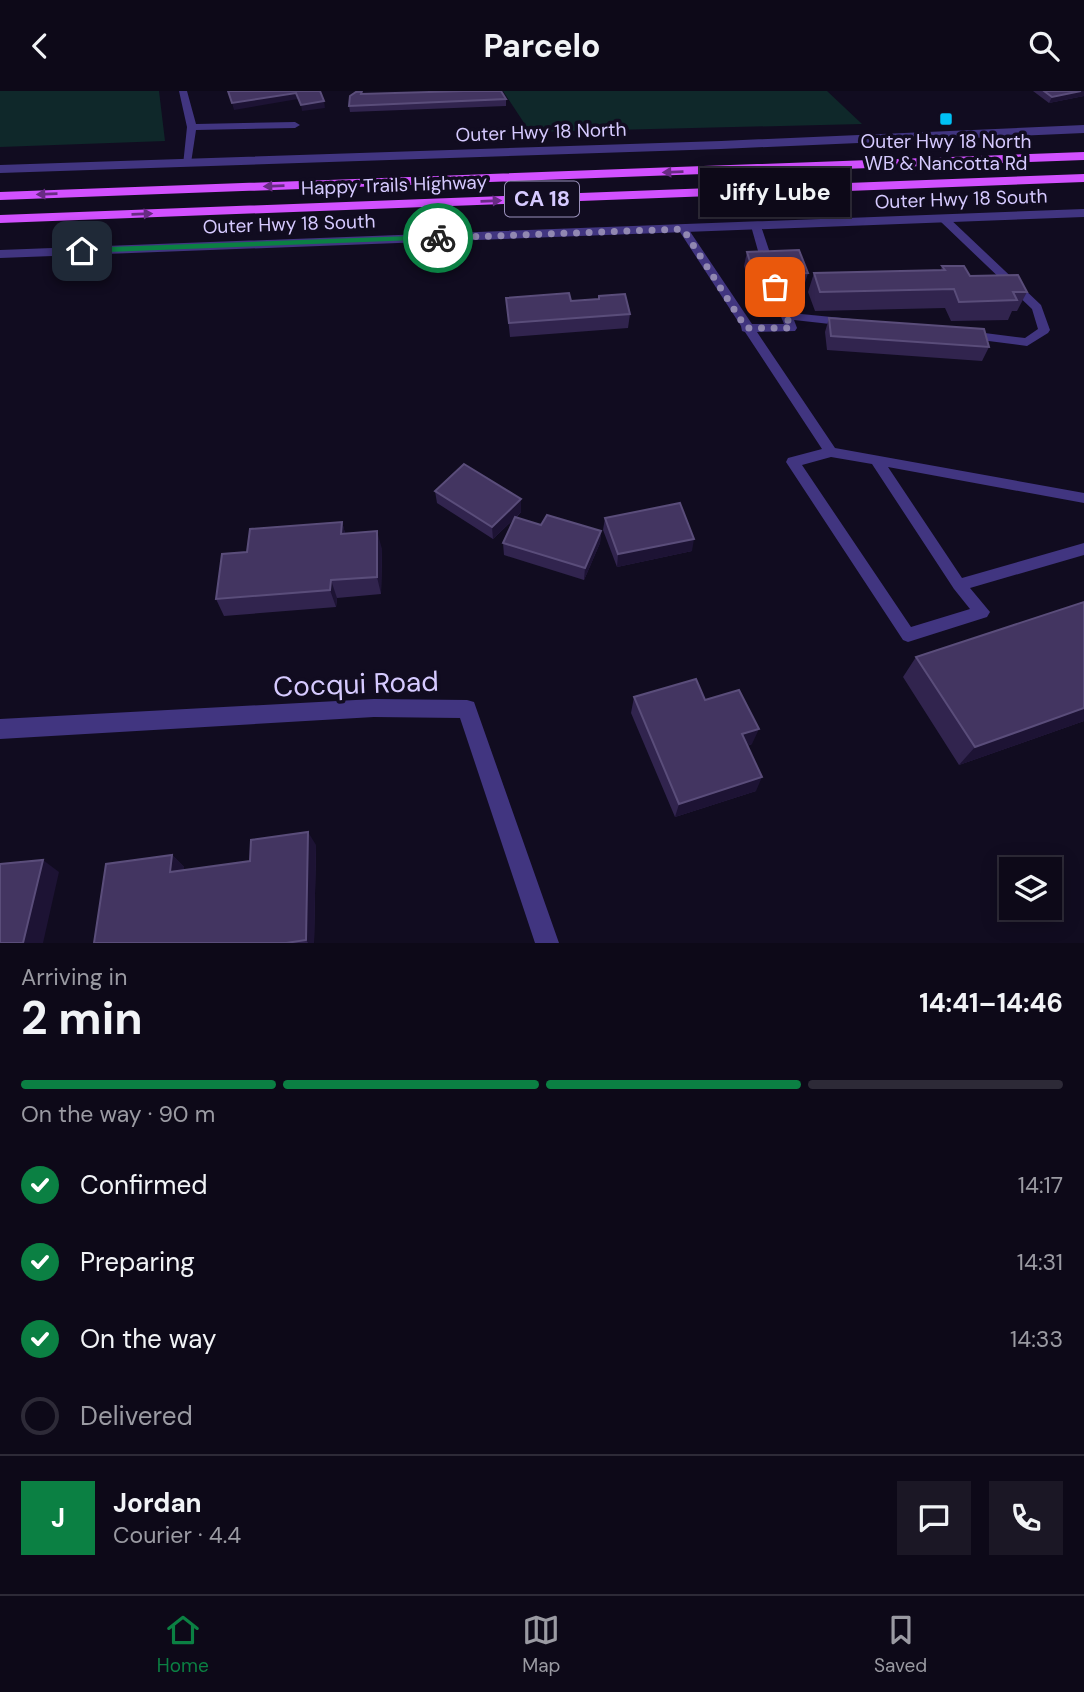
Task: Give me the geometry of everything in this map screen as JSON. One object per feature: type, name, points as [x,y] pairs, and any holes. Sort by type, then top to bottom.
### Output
[{"type":"main road","name":"Happy Trails Highway","points":[[0,196],[1084,156]]},
{"type":"main road","name":"Happy Trails Highway","points":[[0,219],[1084,178]]},
{"type":"street","name":"Outer Hwy 18 North","points":[[0,169],[721,145],[1084,129]]},
{"type":"street","name":"Outer Hwy 18 South","points":[[0,254],[1084,213]]},
{"type":"street","name":"Cocqui Road","points":[[0,729],[374,708],[467,709],[547,943]]},
{"type":"lane","points":[[184,91],[192,127],[186,163]]},
{"type":"lane","points":[[192,127],[295,125]]},
{"type":"lane","points":[[944,219],[1037,309],[1044,330],[1027,342],[958,334]]},
{"type":"lane","points":[[756,226],[768,265]]},
{"type":"lane","points":[[683,229],[746,328],[831,452]]},
{"type":"lane","points":[[746,328],[791,328],[775,287]]},
{"type":"lane","points":[[787,316],[865,324]]},
{"type":"lane","points":[[876,460],[960,585],[982,612],[908,635],[793,462],[831,452],[876,460],[1084,498]]},
{"type":"lane","points":[[960,585],[1084,549]]},
{"type":"green space","points":[[0,91],[159,91],[165,141],[0,147]]},
{"type":"green space","points":[[503,91],[827,91],[862,124],[530,132]]},
{"type":"building","points":[[228,91],[320,91],[324,101],[301,105],[296,93],[232,103]]},
{"type":"building","points":[[362,91],[361,94],[501,91],[506,99],[349,106],[350,96]]},
{"type":"building","points":[[1044,91],[1081,91],[1052,97]]},
{"type":"building","points":[[799,250],[808,273],[754,275],[747,252]]},
{"type":"building","points":[[942,266],[964,266],[970,276],[1018,275],[1027,292],[1013,292],[1017,300],[959,302],[954,289],[820,292],[814,273],[945,270]]},
{"type":"building","points":[[569,293],[571,301],[625,294],[630,314],[509,323],[506,298]]},
{"type":"building","points":[[829,318],[984,329],[989,347],[831,336]]},
{"type":"building","points":[[464,464],[521,499],[492,527],[435,491]]},
{"type":"building","points":[[680,503],[694,539],[618,554],[605,518]]},
{"type":"building","points":[[547,515],[601,531],[585,568],[503,543],[515,517],[541,525]]},
{"type":"building","points":[[342,522],[341,534],[377,531],[377,577],[331,580],[330,590],[216,599],[222,554],[247,552],[250,529]]},
{"type":"building","points":[[1084,602],[1084,708],[975,747],[916,657]]},
{"type":"building","points":[[696,679],[705,700],[739,690],[759,729],[742,734],[762,777],[679,804],[634,697]]},
{"type":"building","points":[[308,832],[306,940],[286,943],[94,943],[106,864],[172,855],[170,872],[250,861],[251,840]]},
{"type":"building","points":[[43,860],[23,943],[0,943],[0,864]]},
{"type":"way so far","points":[[438,238],[683,229],[746,328],[791,328],[775,287]]},
{"type":"place","name":"Outer Hwy 18 North WB & Nancotta Rd","points":[[946,119]]},
{"type":"place","name":"Jiffy Lube","points":[[775,287]]},
{"type":"route","points":[[82,251],[438,238]]}]
